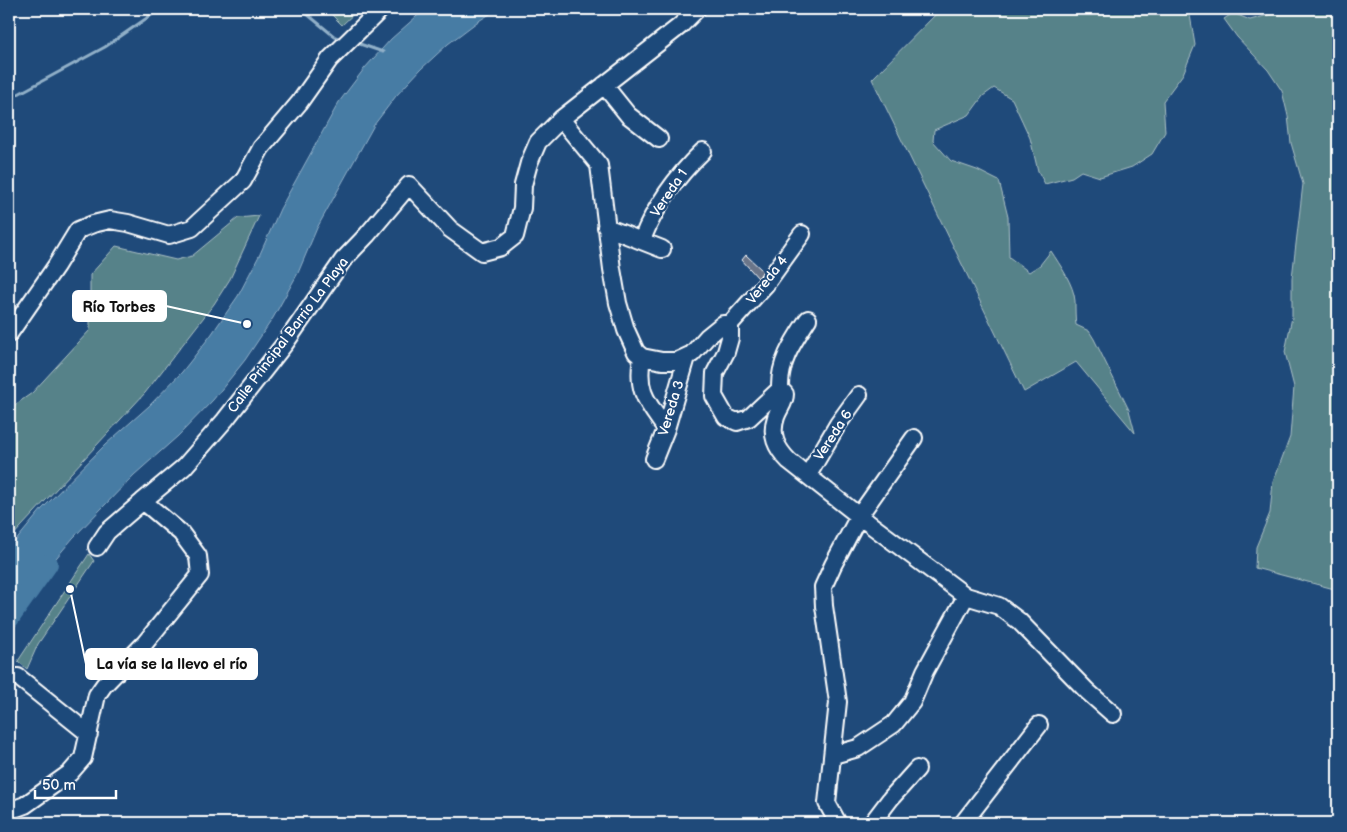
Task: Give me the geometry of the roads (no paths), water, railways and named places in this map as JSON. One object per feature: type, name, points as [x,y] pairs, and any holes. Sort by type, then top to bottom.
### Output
[{"type":"street","points":[[9,334],[78,230],[110,220],[128,223],[168,235],[192,228],[243,181],[261,148],[299,103],[330,59],[381,9]]},
{"type":"street","name":"Calle Principal Barrio La Playa","points":[[142,501],[184,467],[225,420],[286,342],[343,260],[367,235],[409,185],[450,229],[482,252],[501,247],[515,236],[522,208],[523,185],[529,163],[538,142],[561,119],[680,26],[697,9]]},
{"type":"street","points":[[604,85],[628,115],[659,139]]},
{"type":"street","points":[[561,119],[598,165],[618,303],[632,345],[642,357],[662,361],[678,361],[687,357]]},
{"type":"street","name":"Vereda 1","points":[[642,240],[647,226],[673,184],[689,164],[703,151]]},
{"type":"street","points":[[606,227],[662,249]]},
{"type":"street","name":"Vereda 4","points":[[687,357],[723,324],[730,324],[766,284],[802,234]]},
{"type":"street","points":[[808,320],[789,349],[780,377],[780,389],[785,394],[785,400],[776,417],[774,430],[774,442],[780,452],[859,516],[966,596],[999,606],[1019,621],[1113,714]]},
{"type":"street","points":[[730,324],[730,338],[726,352],[715,373],[714,396],[726,417],[737,422],[749,418],[780,389]]},
{"type":"street","points":[[642,357],[639,374],[645,399],[666,429]]},
{"type":"street","name":"Vereda 3","points":[[654,459],[666,429],[687,357]]},
{"type":"street","name":"Vereda 6","points":[[808,475],[838,424],[859,395]]},
{"type":"street","points":[[838,823],[827,803],[827,789],[838,702],[823,587],[859,516],[914,438]]},
{"type":"street","points":[[9,811],[25,805],[70,773],[83,758],[97,695],[104,685],[145,643],[200,575],[198,556],[181,533],[142,501],[107,532],[97,547]]},
{"type":"street","points":[[832,756],[858,748],[894,724],[912,702],[925,671],[966,596]]},
{"type":"street","points":[[18,677],[89,734]]},
{"type":"street","points":[[963,823],[1039,725]]},
{"type":"street","points":[[872,823],[918,769]]},
{"type":"water","points":[[425,9],[498,9],[448,44],[396,96],[374,125],[317,228],[298,273],[273,318],[245,360],[213,400],[178,436],[134,475],[73,538],[9,614],[9,549],[42,509],[105,445],[149,406],[182,372],[211,335],[238,296],[260,254],[280,209],[339,102],[364,69],[391,39]]},
{"type":"waterway","points":[[9,99],[105,47],[160,9]]},
{"type":"waterway","points":[[301,9],[335,37],[343,39]]},
{"type":"waterway","points":[[354,42],[383,52]]},
{"type":"waterway","points":[[9,619],[48,564]]},
{"type":"place","name":"Río Torbes","points":[[247,324]]},
{"type":"place","name":"La vía se la llevo el río","points":[[70,589]]}]
